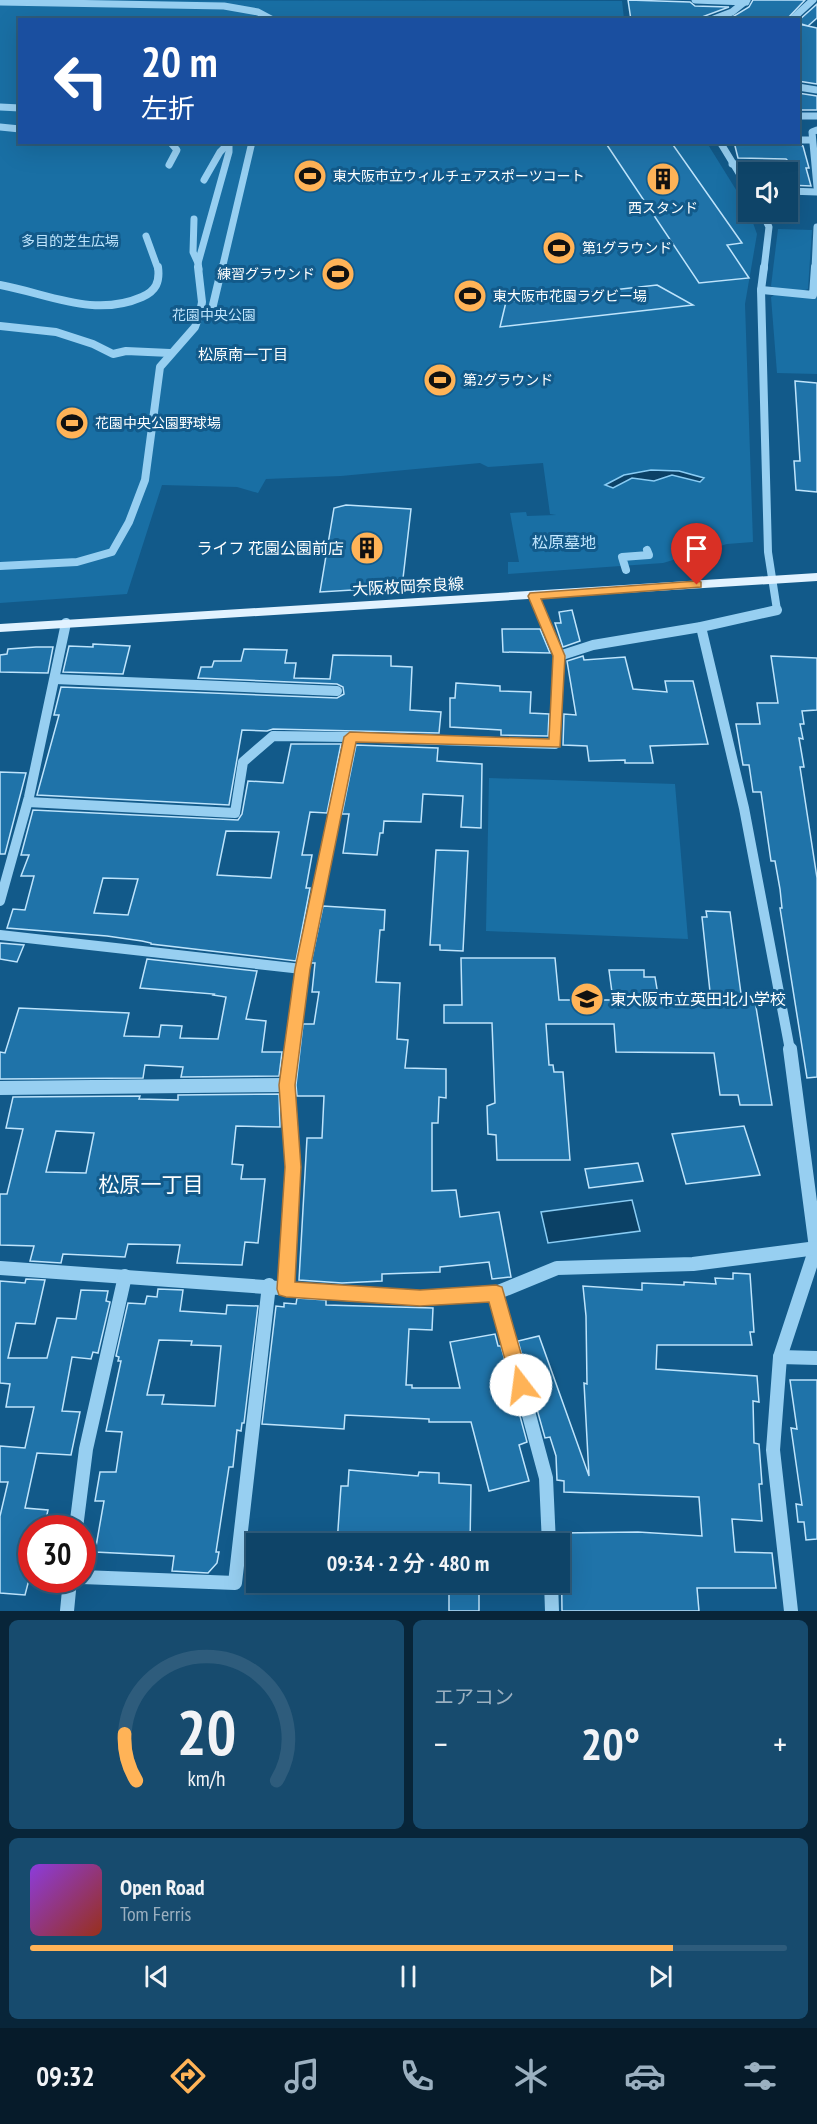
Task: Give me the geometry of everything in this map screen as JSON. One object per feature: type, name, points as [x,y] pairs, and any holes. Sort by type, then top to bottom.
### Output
[{"type":"main road","name":"大阪枚岡奈良線","points":[[0,628],[817,577]]},
{"type":"street","points":[[695,0],[747,1]]},
{"type":"street","points":[[793,18],[813,0]]},
{"type":"street","points":[[716,18],[732,12],[747,1]]},
{"type":"street","points":[[0,2],[224,6],[258,12],[269,18]]},
{"type":"street","points":[[800,87],[817,90]]},
{"type":"street","points":[[0,107],[18,108]]},
{"type":"street","points":[[800,116],[817,116]]},
{"type":"street","points":[[0,126],[18,129]]},
{"type":"street","points":[[817,130],[812,132],[817,187]]},
{"type":"street","points":[[800,140],[812,140]]},
{"type":"street","points":[[169,165],[177,150],[172,144]]},
{"type":"street","points":[[204,180],[220,152],[228,144]]},
{"type":"street","points":[[198,263],[229,152],[229,144]]},
{"type":"street","points":[[213,305],[252,144]]},
{"type":"street","points":[[721,144],[738,173]]},
{"type":"street","points":[[732,164],[738,164]]},
{"type":"street","points":[[798,191],[817,192]]},
{"type":"street","points":[[0,566],[77,562],[112,552],[129,522],[145,480],[160,367],[195,327],[200,313],[202,302],[198,263],[193,252],[194,219]]},
{"type":"street","points":[[559,656],[593,645],[701,627],[777,610],[768,552],[761,290],[770,235],[767,222]]},
{"type":"street","points":[[761,290],[813,295],[817,230]]},
{"type":"street","points":[[0,285],[88,308],[121,306],[148,295],[157,287],[160,276],[146,236]]},
{"type":"street","points":[[0,326],[56,332],[78,338],[113,354],[126,351],[170,353]]},
{"type":"street","points":[[626,570],[622,557],[649,555],[647,550]]},
{"type":"street","points":[[28,802],[235,813],[243,762],[273,736],[555,744],[559,656],[534,596]]},
{"type":"street","points":[[0,901],[28,802],[66,623]]},
{"type":"street","points":[[701,627],[744,808],[788,1031],[816,1248],[780,1357],[773,1450],[791,1611]]},
{"type":"street","points":[[55,679],[337,691]]},
{"type":"street","points":[[286,1289],[293,1167],[287,1085],[302,969],[350,737]]},
{"type":"street","points":[[0,935],[302,969]]},
{"type":"street","points":[[0,1088],[287,1085]]},
{"type":"street","points":[[0,1268],[420,1298],[496,1293],[557,1268],[693,1264],[816,1248]]},
{"type":"street","points":[[78,1515],[86,1449],[125,1276]]},
{"type":"street","points":[[96,1578],[235,1583],[269,1286]]},
{"type":"street","points":[[496,1293],[546,1478],[548,1533]]},
{"type":"street","points":[[780,1357],[817,1358]]},
{"type":"street","points":[[67,1611],[69,1593]]},
{"type":"street","points":[[551,1593],[552,1611]]},
{"type":"green space","name":"花園中央公園","points":[[0,0],[622,1],[624,18],[18,18],[18,144],[708,144],[738,193],[738,222],[753,222],[757,234],[745,304],[753,542],[727,544],[663,563],[508,574],[508,562],[519,562],[510,513],[526,512],[527,516],[556,515],[550,514],[543,463],[488,467],[480,463],[341,476],[266,479],[258,493],[237,487],[162,485],[127,594],[0,603]]},
{"type":"green space","points":[[778,229],[812,230],[808,289],[802,291],[774,289],[771,286]]},
{"type":"green space","points":[[776,294],[817,298],[817,374],[777,373],[771,297]]},
{"type":"green space","points":[[489,778],[675,784],[688,939],[486,931]]},
{"type":"shaded area","points":[[651,470],[679,471],[704,478],[700,482],[672,475],[654,481],[632,478],[613,488],[605,485],[624,475]]},
{"type":"shaded area","points":[[632,1200],[640,1231],[548,1243],[541,1212]]},
{"type":"building","points":[[628,0],[690,2],[695,6],[729,7],[699,18],[631,18]]},
{"type":"building","points":[[753,0],[805,0],[788,18],[731,18],[749,7]]},
{"type":"building","points":[[817,4],[817,18],[808,26],[800,24],[800,19]]},
{"type":"building","points":[[800,24],[817,28],[817,84],[800,81]]},
{"type":"building","points":[[800,93],[817,96],[817,110],[800,110]]},
{"type":"building","name":"西スタンド","points":[[672,144],[742,243],[727,245],[749,278],[699,283],[607,145]]},
{"type":"building","points":[[734,144],[798,144],[803,146],[811,186],[798,185],[798,162],[789,162],[786,159],[738,158]]},
{"type":"building","points":[[657,285],[693,305],[500,327],[506,302]]},
{"type":"building","points":[[795,381],[817,383],[817,492],[796,490],[794,461],[800,461]]},
{"type":"building","name":"ライフ 花園公園前店","points":[[346,505],[411,509],[402,587],[320,592],[334,508]]},
{"type":"building","points":[[572,610],[580,641],[563,647],[555,623],[561,623],[559,612]]},
{"type":"building","points":[[502,629],[540,629],[550,653],[503,652]]},
{"type":"building","points":[[93,644],[130,646],[123,674],[63,672],[69,646],[93,647]]},
{"type":"building","points":[[53,647],[48,673],[0,672],[0,655],[7,654],[8,649]]},
{"type":"building","points":[[244,649],[287,650],[285,663],[296,663],[294,678],[330,679],[333,655],[391,656],[391,666],[412,667],[410,710],[441,712],[439,733],[242,730],[229,805],[37,795],[59,715],[54,715],[61,687],[337,698],[344,694],[343,687],[337,684],[198,678],[201,667],[212,667],[214,661],[241,661]]},
{"type":"building","points":[[583,656],[584,660],[625,657],[633,689],[667,692],[665,681],[693,681],[708,744],[650,746],[653,763],[625,763],[625,760],[589,761],[587,746],[563,745],[564,714],[576,715],[567,661]]},
{"type":"building","points":[[771,656],[817,658],[817,710],[802,711],[804,724],[800,724],[803,739],[799,738],[804,767],[800,767],[817,878],[817,1077],[807,1078],[780,908],[782,908],[780,889],[775,861],[771,861],[761,792],[753,792],[749,765],[743,765],[736,724],[760,724],[757,703],[778,703]]},
{"type":"building","points":[[456,683],[500,686],[500,691],[531,692],[530,713],[549,714],[548,736],[501,735],[501,730],[450,727],[450,698],[455,698]]},
{"type":"building","points":[[291,744],[341,744],[327,813],[310,812],[302,855],[312,855],[306,888],[310,888],[296,961],[151,944],[107,936],[7,928],[13,909],[25,910],[34,876],[21,876],[29,855],[21,855],[33,810],[238,820],[242,814],[248,781],[283,783]],"holes":[[[226,831],[279,832],[271,878],[217,875]],[[103,878],[138,879],[128,915],[94,913]]]},
{"type":"building","points":[[356,745],[438,748],[437,761],[482,764],[481,828],[461,827],[463,796],[423,794],[421,822],[384,821],[377,855],[343,853],[349,814],[342,814]]},
{"type":"building","points":[[0,772],[26,773],[5,854],[0,854]]},
{"type":"building","points":[[436,850],[468,851],[463,951],[440,950],[440,945],[430,945]]},
{"type":"building","points":[[323,906],[385,910],[384,930],[380,930],[376,982],[400,983],[397,1039],[408,1040],[405,1068],[446,1069],[446,1098],[439,1097],[438,1123],[432,1123],[432,1191],[456,1190],[460,1217],[499,1212],[511,1277],[492,1279],[489,1262],[440,1267],[440,1272],[382,1274],[382,1281],[342,1283],[299,1280],[307,1138],[322,1138],[324,1096],[297,1096],[296,1085],[303,1024],[314,1024],[319,992],[312,992],[315,963],[311,963]]},
{"type":"building","points":[[706,911],[730,912],[742,1001],[755,1001],[772,1105],[740,1105],[738,1095],[720,1095],[714,1053],[616,1052],[614,1024],[546,1024],[549,1065],[553,1065],[554,1072],[563,1072],[570,1160],[497,1160],[496,1135],[488,1134],[487,1106],[495,1103],[492,1023],[444,1023],[444,1005],[462,1005],[461,958],[555,958],[559,1000],[613,1000],[609,970],[644,970],[644,977],[655,977],[659,1001],[711,1001],[702,917],[707,917]]},
{"type":"building","points":[[0,943],[24,945],[17,962],[0,959]]},
{"type":"building","points":[[147,959],[257,971],[246,1019],[266,1021],[262,1052],[282,1052],[279,1076],[181,1077],[183,1067],[145,1065],[143,1078],[0,1079],[0,1052],[5,1053],[19,1008],[129,1013],[124,1036],[159,1037],[161,1025],[182,1026],[180,1038],[218,1039],[226,997],[140,988]]},
{"type":"building","points":[[279,1094],[280,1127],[236,1126],[232,1164],[243,1165],[241,1179],[265,1179],[258,1243],[245,1242],[242,1265],[177,1263],[180,1245],[128,1244],[125,1257],[63,1254],[61,1263],[30,1261],[34,1246],[0,1245],[0,1194],[7,1194],[23,1129],[6,1128],[13,1097],[140,1096],[139,1099],[178,1100],[178,1095]],"holes":[[[56,1131],[94,1133],[86,1173],[46,1172]]]},
{"type":"building","points":[[744,1126],[760,1175],[686,1184],[672,1134]]},
{"type":"building","points":[[638,1163],[643,1181],[589,1188],[585,1169]]},
{"type":"building","points":[[733,1273],[750,1274],[754,1332],[750,1332],[752,1345],[657,1345],[656,1369],[757,1376],[759,1402],[753,1401],[754,1443],[759,1444],[762,1521],[732,1519],[735,1552],[772,1553],[776,1588],[697,1588],[699,1611],[562,1611],[562,1593],[570,1593],[570,1533],[561,1533],[638,1532],[702,1536],[699,1497],[564,1492],[564,1481],[557,1480],[556,1456],[550,1437],[545,1438],[518,1341],[539,1336],[589,1476],[584,1383],[587,1384],[583,1286],[642,1290],[642,1283],[716,1284],[715,1278],[733,1279]]},
{"type":"building","points":[[26,1279],[45,1280],[35,1324],[16,1323],[8,1358],[47,1358],[57,1318],[76,1319],[81,1290],[108,1291],[106,1301],[110,1302],[98,1353],[93,1352],[91,1359],[72,1357],[62,1411],[80,1412],[71,1455],[37,1453],[25,1508],[48,1510],[47,1515],[18,1515],[18,1593],[26,1593],[25,1595],[0,1593],[0,1516],[8,1482],[0,1482],[0,1446],[25,1448],[34,1407],[6,1407],[10,1384],[0,1383],[0,1281],[25,1283]]},
{"type":"building","points":[[158,1289],[183,1290],[180,1311],[226,1314],[227,1305],[258,1306],[244,1423],[242,1423],[241,1431],[237,1430],[233,1467],[229,1467],[216,1552],[219,1552],[217,1563],[208,1573],[172,1571],[174,1556],[96,1552],[104,1501],[95,1501],[100,1472],[116,1472],[122,1432],[106,1431],[121,1361],[118,1361],[119,1357],[116,1356],[128,1303],[145,1304],[147,1296],[157,1297]],"holes":[[[159,1340],[192,1341],[191,1345],[221,1346],[215,1406],[162,1404],[164,1395],[147,1395]]]},
{"type":"building","points":[[297,1298],[326,1300],[326,1305],[433,1308],[432,1330],[409,1329],[406,1385],[412,1385],[412,1388],[460,1388],[450,1342],[495,1334],[498,1346],[501,1346],[527,1442],[519,1445],[529,1481],[489,1491],[471,1422],[429,1422],[429,1419],[345,1415],[344,1429],[262,1424],[276,1306],[284,1307],[284,1303],[296,1304]]},
{"type":"building","points":[[790,1380],[817,1380],[817,1539],[806,1540],[804,1522],[798,1522],[796,1504],[802,1505],[791,1428],[797,1429]]},
{"type":"building","points":[[349,1470],[418,1476],[419,1472],[439,1473],[439,1483],[471,1485],[470,1533],[338,1533],[341,1486],[348,1486]]},
{"type":"building","points":[[449,1593],[479,1593],[479,1611],[449,1611]]},
{"type":"place","name":"東大阪市立ウィルチェアスポーツコート","points":[[310,176]]},
{"type":"place","name":"西スタンド","points":[[663,179]]},
{"type":"place","name":"第1グラウンド","points":[[559,248]]},
{"type":"place","name":"練習グラウンド","points":[[338,274]]},
{"type":"place","name":"東大阪市花園ラグビー場","points":[[470,296]]},
{"type":"place","name":"第2グラウンド","points":[[440,380]]},
{"type":"place","name":"花園中央公園野球場","points":[[72,423]]},
{"type":"place","name":"ライフ 花園公園前店","points":[[367,548]]},
{"type":"place","name":"東大阪市立英田北小学校","points":[[587,999]]},
{"type":"district","name":"松原南一丁目","points":[[243,355]]},
{"type":"district","name":"松原一丁目","points":[[151,1185]]},
{"type":"route","points":[[521,1385],[496,1293],[420,1298],[286,1289],[293,1167],[287,1085],[302,969],[350,737],[555,744],[559,656],[534,596],[697,585]]},
{"type":"park label","name":"多目的芝生広場","points":[[70,241]]},
{"type":"park label","name":"松原墓地","points":[[564,542]]}]
